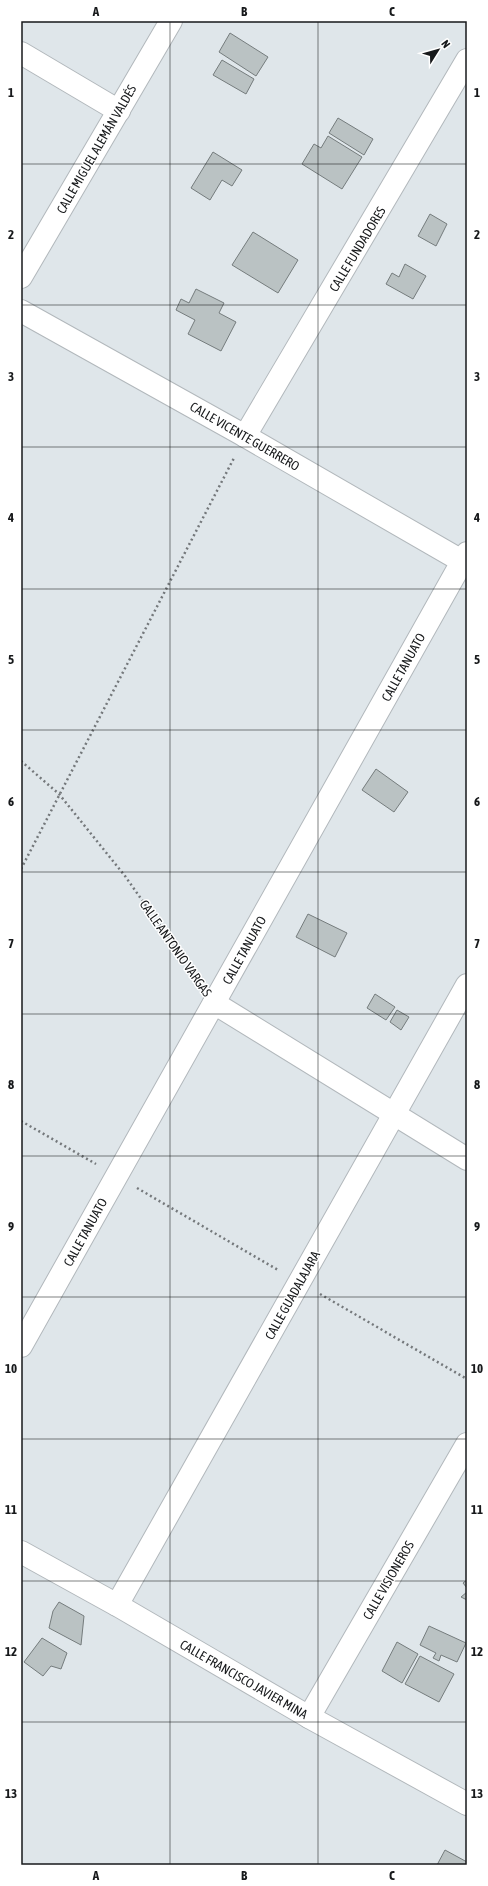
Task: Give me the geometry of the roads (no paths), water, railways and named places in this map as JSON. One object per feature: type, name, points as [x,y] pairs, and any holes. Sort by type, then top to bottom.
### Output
[{"type":"street","name":"CALLE MIGUEL ALEMÁN VALDÉS","points":[[21,277],[171,21]]},
{"type":"street","points":[[21,53],[119,111]]},
{"type":"street","name":"CALLE FUNDADORES","points":[[246,436],[467,60]]},
{"type":"street","name":"CALLE VICENTE GUERRERO","points":[[21,310],[465,560]]},
{"type":"street","name":"CALLE TANUATO","points":[[21,1346],[465,560]]},
{"type":"street","name":"CALLE GUADALAJARA","points":[[117,1605],[467,985]]},
{"type":"street","name":"CALLE ANTONIO VARGAS","points":[[214,1003],[467,1159]]},
{"type":"street","name":"CALLE VISIONEROS","points":[[309,1717],[467,1444]]},
{"type":"street","name":"CALLE FRANCISCO JAVIER MINA","points":[[21,1552],[117,1605],[309,1717],[467,1804]]}]
